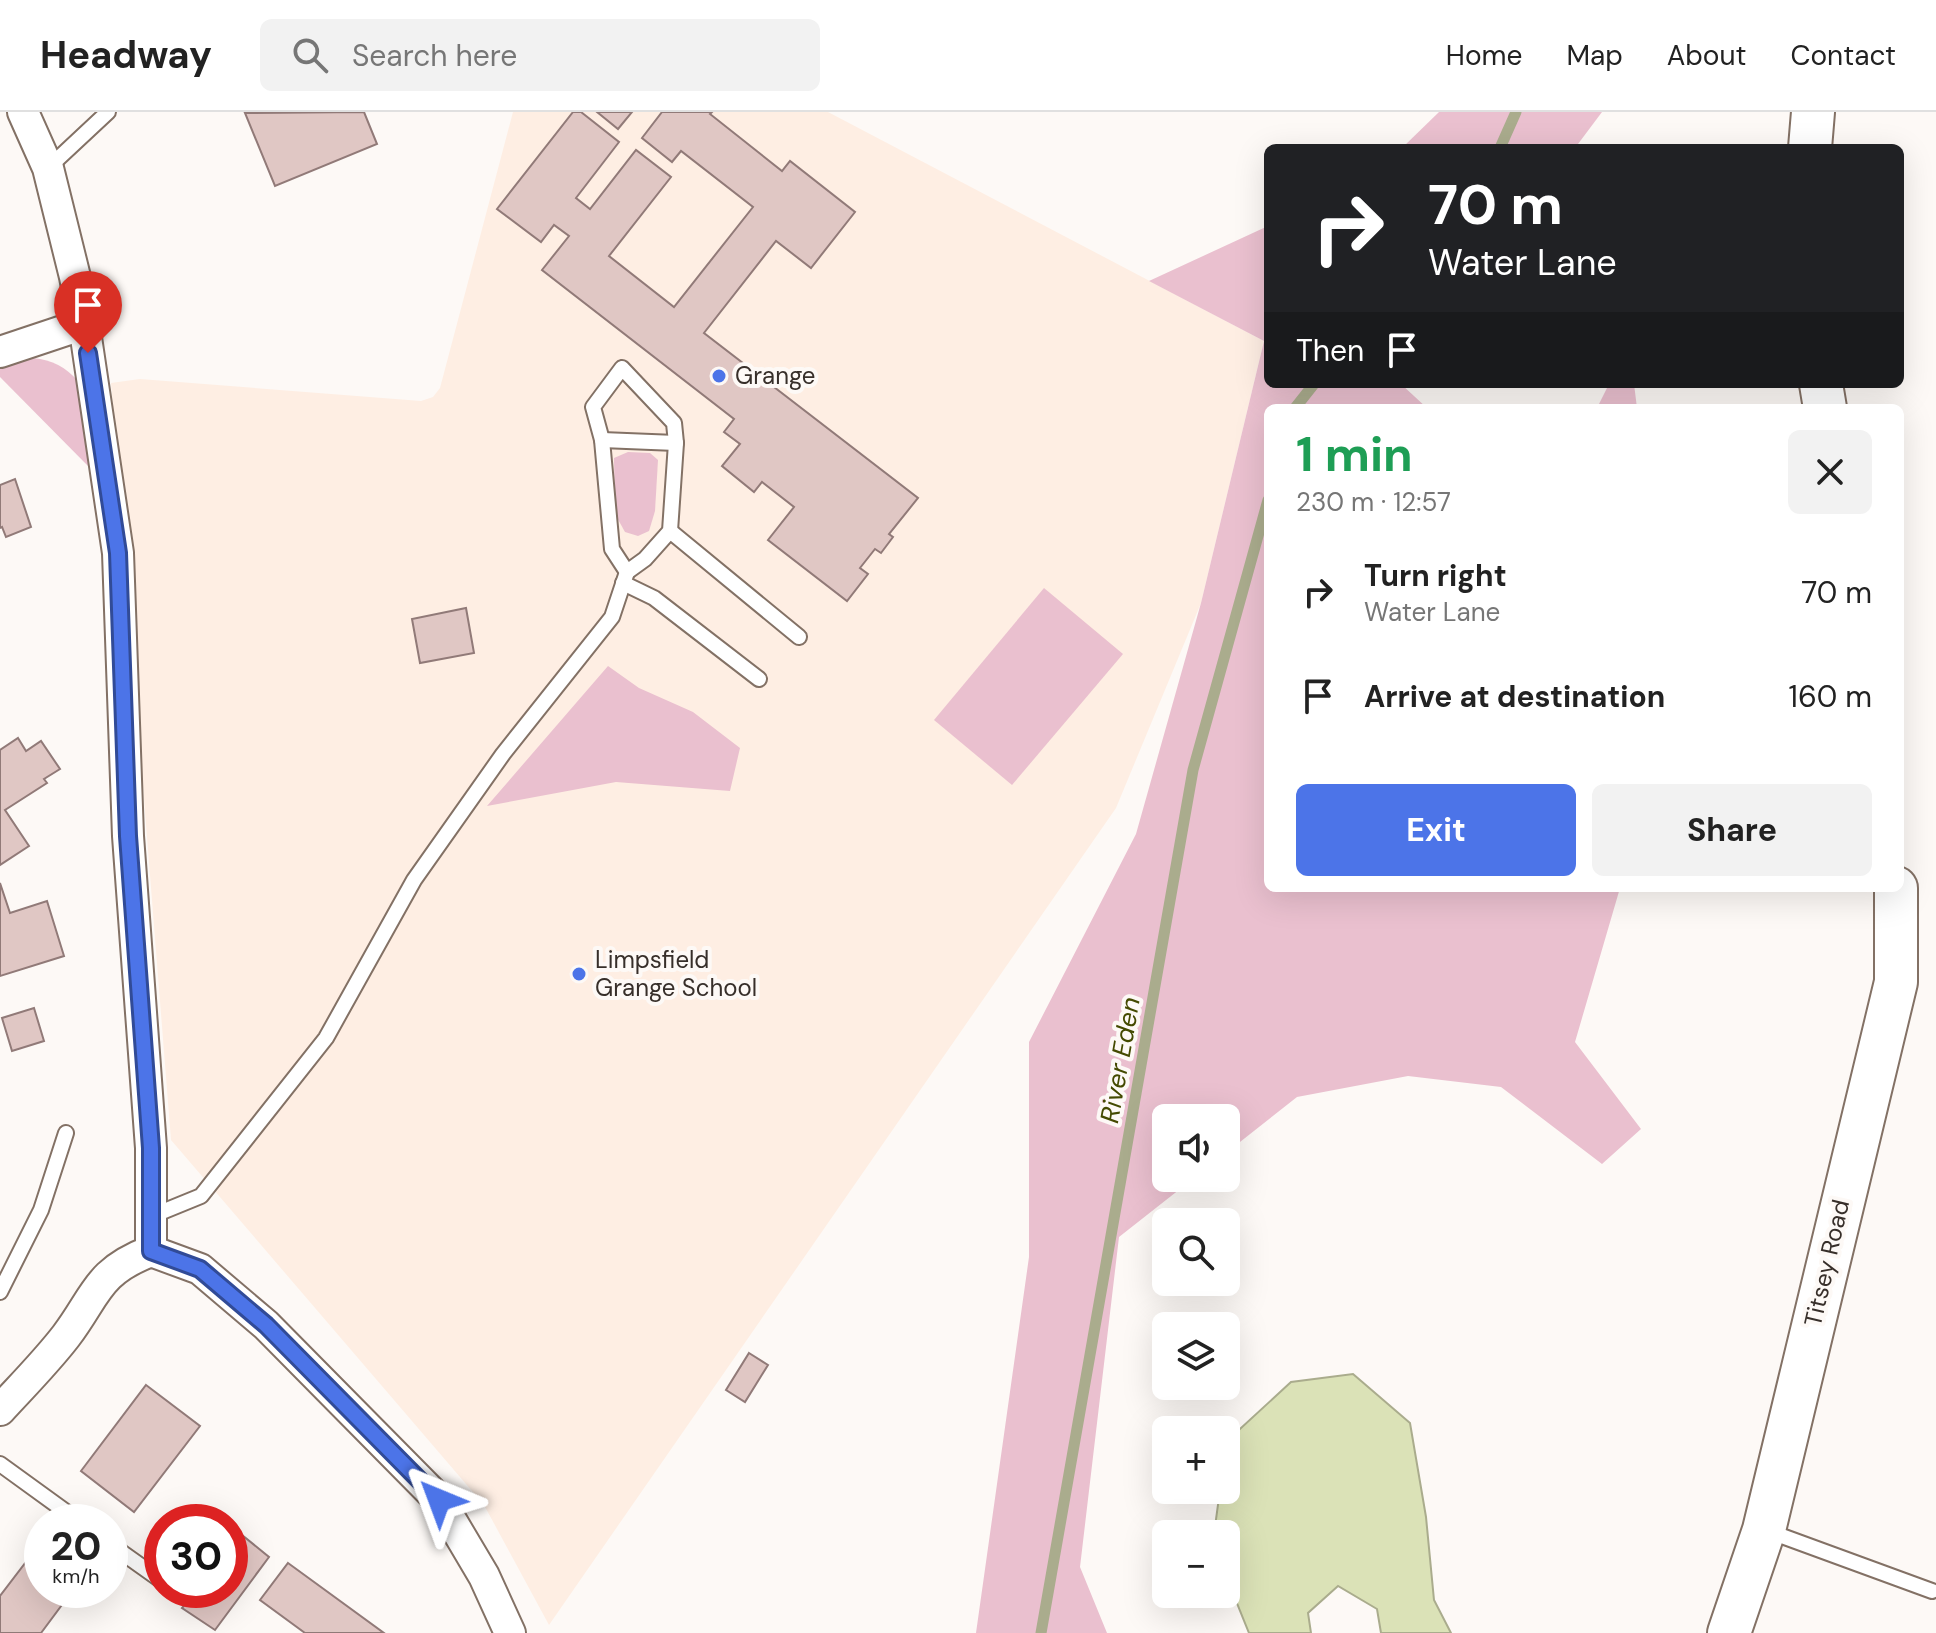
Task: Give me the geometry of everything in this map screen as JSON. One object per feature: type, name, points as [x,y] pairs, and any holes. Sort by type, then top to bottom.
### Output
[{"type":"main road","points":[[1810,144],[1813,112]]},
{"type":"main road","name":"Titsey Road","points":[[1729,1633],[1764,1530],[1896,982],[1896,892]]},
{"type":"street","points":[[23,112],[48,168],[84,324],[118,553],[128,836],[151,1148],[151,1251]]},
{"type":"street","points":[[0,352],[84,324]]},
{"type":"street","points":[[0,1410],[66,1335],[98,1285],[127,1260],[151,1251],[200,1269],[266,1325],[439,1500],[484,1576],[510,1633]]},
{"type":"lane","points":[[48,168],[108,112]]},
{"type":"lane","points":[[152,1216],[201,1196],[326,1038],[414,880],[503,754],[612,617],[625,578],[670,531],[676,443],[674,423],[622,368],[593,407],[602,440],[612,549],[625,578],[759,679]]},
{"type":"lane","points":[[602,440],[676,443]]},
{"type":"lane","points":[[670,531],[799,637]]},
{"type":"lane","points":[[0,1292],[41,1210],[66,1133]]},
{"type":"lane","points":[[0,1464],[55,1504]]},
{"type":"lane","points":[[1764,1530],[1932,1591]]},
{"type":"shaded area","name":"Limpsfield Grange School","points":[[513,112],[828,112],[1264,341],[1201,603],[1116,808],[549,1625],[484,1505],[171,1140],[111,383],[140,379],[421,401],[433,397],[440,388]]},
{"type":"shaded area","points":[[1439,112],[1602,112],[1578,144],[1406,144]]},
{"type":"shaded area","points":[[1264,228],[1264,341],[1149,281]]},
{"type":"shaded area","points":[[1264,341],[1264,388],[1405,388],[1423,404],[1264,404],[1264,892],[1619,892],[1575,1042],[1641,1129],[1602,1164],[1501,1087],[1408,1076],[1297,1097],[1240,1142],[1240,1104],[1152,1104],[1152,1192],[1176,1192],[1119,1237],[1080,1567],[1107,1633],[976,1633],[1029,1257],[1029,1042],[1136,834],[1201,603]]},
{"type":"shaded area","points":[[33,358],[58,365],[78,381],[90,468],[0,377],[0,369]]},
{"type":"shaded area","points":[[1607,388],[1634,388],[1636,404],[1599,404]]},
{"type":"shaded area","points":[[628,452],[650,453],[658,460],[655,511],[649,531],[638,536],[625,532],[615,514],[614,458]]},
{"type":"shaded area","points":[[1044,588],[1123,654],[1012,785],[934,720]]},
{"type":"shaded area","points":[[608,666],[639,688],[693,712],[740,748],[730,791],[616,782],[487,806]]},
{"type":"shaded area","points":[[1353,1374],[1410,1423],[1426,1517],[1434,1600],[1451,1633],[1381,1633],[1377,1609],[1338,1586],[1308,1613],[1311,1633],[1249,1633],[1239,1608],[1240,1520],[1216,1520],[1218,1504],[1240,1504],[1240,1429],[1291,1382]]},
{"type":"building","points":[[364,112],[377,144],[275,186],[245,113]]},
{"type":"building","name":"Grange","points":[[573,112],[581,112],[619,142],[576,198],[590,209],[636,150],[671,177],[609,256],[674,307],[753,207],[681,151],[672,162],[642,138],[662,112],[712,112],[710,114],[782,171],[790,161],[855,212],[811,268],[776,241],[704,333],[918,498],[889,534],[893,537],[881,553],[875,549],[860,568],[868,574],[847,601],[768,540],[794,507],[762,482],[754,492],[722,466],[740,444],[724,432],[734,419],[542,270],[569,236],[554,225],[541,242],[497,209]]},
{"type":"building","points":[[597,112],[632,112],[618,129]]},
{"type":"building","points":[[15,479],[31,527],[6,537],[0,528],[0,485]]},
{"type":"building","points":[[466,608],[474,653],[420,663],[412,619]]},
{"type":"building","points":[[18,738],[26,751],[41,741],[60,769],[44,779],[47,783],[5,810],[29,846],[0,865],[0,750]]},
{"type":"building","points":[[0,883],[10,913],[47,901],[64,956],[0,976]]},
{"type":"building","points":[[34,1008],[44,1041],[12,1051],[2,1018]]},
{"type":"building","points":[[749,1353],[768,1365],[745,1402],[726,1390]]},
{"type":"building","points":[[146,1385],[200,1426],[134,1512],[128,1504],[124,1504],[81,1471]]},
{"type":"building","points":[[248,1540],[269,1557],[248,1585]]},
{"type":"building","points":[[288,1563],[384,1633],[305,1633],[260,1600]]},
{"type":"building","points":[[24,1565],[24,1608],[60,1608],[41,1633],[0,1633],[0,1596]]},
{"type":"building","points":[[182,1608],[231,1608],[215,1630]]},
{"type":"waterway","name":"River Eden","points":[[1502,144],[1516,112]]},
{"type":"waterway","name":"River Eden","points":[[1298,404],[1311,388]]},
{"type":"waterway","name":"River Eden","points":[[1041,1633],[1193,770],[1264,514]]},
{"type":"place","name":"Grange","points":[[719,376]]},
{"type":"place","name":"Limpsfield Grange School","points":[[579,974]]},
{"type":"route","points":[[88,353],[118,553],[128,836],[151,1148],[151,1251],[200,1269],[266,1325],[439,1500]]}]
